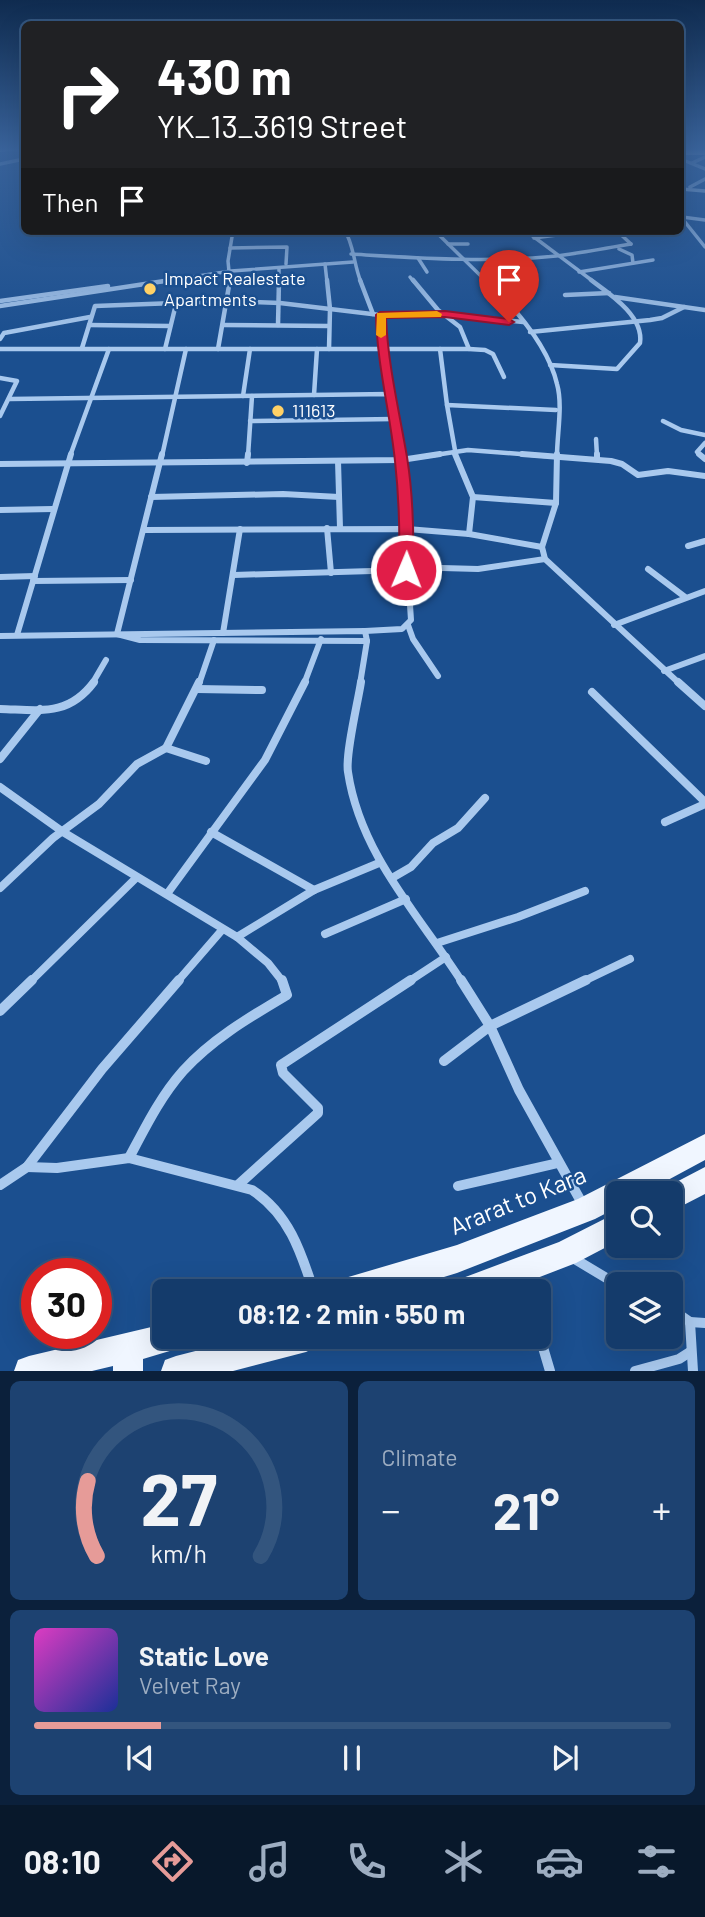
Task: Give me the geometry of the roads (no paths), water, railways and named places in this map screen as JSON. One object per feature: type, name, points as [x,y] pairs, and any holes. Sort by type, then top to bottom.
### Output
[{"type":"main road","name":"Ararat to Kara","points":[[389,1279],[457,1259],[585,1210],[705,1146]]},
{"type":"main road","points":[[683,1192],[705,1180]]},
{"type":"main road","points":[[526,1279],[566,1253],[606,1232]]},
{"type":"main road","points":[[78,1349],[128,1359],[152,1347]]},
{"type":"main road","points":[[29,1371],[71,1349]]},
{"type":"main road","points":[[193,1369],[264,1349]]},
{"type":"street","points":[[684,217],[705,220]]},
{"type":"street","points":[[684,221],[705,247]]},
{"type":"street","points":[[218,348],[228,301],[232,235]]},
{"type":"street","points":[[348,235],[352,258],[373,314]]},
{"type":"street","points":[[439,235],[502,296],[523,322],[550,365],[559,390],[556,410],[556,503],[542,547],[545,559],[705,706]]},
{"type":"street","points":[[530,235],[615,297],[635,323],[641,339],[620,368],[550,365]]},
{"type":"street","points":[[533,238],[557,235]]},
{"type":"street","points":[[0,304],[230,269],[352,258],[556,256],[631,244],[621,235]]},
{"type":"street","points":[[447,244],[468,244]]},
{"type":"street","points":[[230,248],[287,247],[286,264]]},
{"type":"street","points":[[615,248],[632,255],[633,263]]},
{"type":"street","points":[[0,304],[92,293],[230,269],[325,264],[352,258]]},
{"type":"street","points":[[418,258],[427,272]]},
{"type":"street","points":[[510,258],[518,266]]},
{"type":"street","points":[[578,272],[653,260]]},
{"type":"street","points":[[325,264],[330,309],[329,349]]},
{"type":"street","points":[[278,325],[279,268]]},
{"type":"street","points":[[410,277],[438,310],[460,327],[469,349]]},
{"type":"street","points":[[82,348],[95,306],[92,293]]},
{"type":"street","points":[[565,295],[609,293]]},
{"type":"street","points":[[502,296],[532,294]]},
{"type":"street","points":[[615,297],[705,310]]},
{"type":"street","points":[[95,306],[228,301],[279,303],[380,315],[445,314],[523,322]]},
{"type":"street","points":[[165,349],[176,304]]},
{"type":"street","points":[[530,332],[635,323],[662,318],[684,307]]},
{"type":"street","points":[[0,636],[365,631],[402,629],[408,625],[411,620],[401,460],[382,348],[380,315]]},
{"type":"street","points":[[0,339],[4,333],[90,317]]},
{"type":"street","points":[[89,325],[170,326]]},
{"type":"street","points":[[224,325],[328,326]]},
{"type":"street","points":[[0,349],[486,349],[495,353],[504,377]]},
{"type":"street","points":[[18,635],[67,464],[109,349]]},
{"type":"street","points":[[117,634],[145,530],[186,349]]},
{"type":"street","points":[[243,396],[250,349]]},
{"type":"street","points":[[314,395],[317,349]]},
{"type":"street","points":[[440,349],[454,451],[473,497],[469,534]]},
{"type":"street","points":[[0,378],[17,379],[0,416]]},
{"type":"street","points":[[10,399],[390,394]]},
{"type":"street","points":[[247,463],[252,397]]},
{"type":"street","points":[[447,405],[556,410]]},
{"type":"street","points":[[250,421],[394,419]]},
{"type":"street","points":[[663,421],[681,430],[705,435]]},
{"type":"street","points":[[596,439],[597,459]]},
{"type":"street","points":[[705,443],[697,452],[705,459]]},
{"type":"street","points":[[0,464],[401,460],[454,451],[597,459],[618,462],[633,474],[643,476],[668,471],[705,475]]},
{"type":"street","points":[[338,461],[340,527]]},
{"type":"street","points":[[151,497],[249,494],[339,497]]},
{"type":"street","points":[[473,497],[556,503]]},
{"type":"street","points":[[0,510],[53,509]]},
{"type":"street","points":[[145,530],[340,527],[407,529],[469,534],[542,547]]},
{"type":"street","points":[[327,528],[331,573]]},
{"type":"street","points":[[222,633],[240,529]]},
{"type":"street","points":[[688,546],[705,541]]},
{"type":"street","points":[[234,575],[478,569],[545,559]]},
{"type":"street","points":[[648,569],[685,597]]},
{"type":"street","points":[[0,577],[131,580]]},
{"type":"street","points":[[614,625],[685,597],[705,592]]},
{"type":"street","points":[[408,625],[413,639],[438,676]]},
{"type":"street","points":[[365,631],[367,641],[347,770],[365,833],[379,863],[437,943],[490,1027],[558,1163],[585,1210]]},
{"type":"street","points":[[117,634],[140,640],[367,641]]},
{"type":"street","points":[[167,894],[265,760],[298,699],[321,639]]},
{"type":"street","points":[[0,888],[53,838],[99,804],[137,764],[166,748],[197,689],[214,640]]},
{"type":"street","points":[[664,671],[705,656]]},
{"type":"street","points":[[0,709],[66,708],[82,699],[106,660]]},
{"type":"street","points":[[197,689],[262,690]]},
{"type":"street","points":[[592,692],[705,803],[665,821]]},
{"type":"street","points":[[0,759],[40,709]]},
{"type":"street","points":[[166,748],[206,761]]},
{"type":"street","points":[[0,787],[63,832],[237,937],[259,954],[288,989],[287,995],[222,1036],[183,1070],[151,1115],[129,1158]]},
{"type":"street","points":[[391,878],[411,867],[433,843],[458,828],[485,798]]},
{"type":"street","points":[[211,832],[314,890]]},
{"type":"street","points":[[237,937],[314,890],[379,863]]},
{"type":"street","points":[[0,1011],[136,878]]},
{"type":"street","points":[[437,943],[518,917],[585,891]]},
{"type":"street","points":[[325,934],[406,900]]},
{"type":"street","points":[[0,1185],[27,1167],[102,1069],[222,930]]},
{"type":"street","points":[[238,1185],[318,1113],[318,1108],[283,1073],[281,1065],[446,957]]},
{"type":"street","points":[[444,1061],[490,1027],[630,959]]},
{"type":"street","points":[[27,1167],[57,1168],[129,1158],[238,1185],[266,1197],[277,1208],[299,1250],[309,1279]]},
{"type":"street","points":[[458,1186],[558,1163]]},
{"type":"street","points":[[566,1253],[606,1277]]},
{"type":"street","points":[[683,1317],[690,1322],[705,1323]]},
{"type":"street","points":[[690,1322],[693,1371]]},
{"type":"street","points":[[543,1349],[550,1371]]},
{"type":"street","points":[[635,1371],[679,1359],[690,1352]]},
{"type":"place","name":"Impact Realestate Apartments","points":[[150,289]]},
{"type":"place","name":"111613","points":[[278,411]]}]
